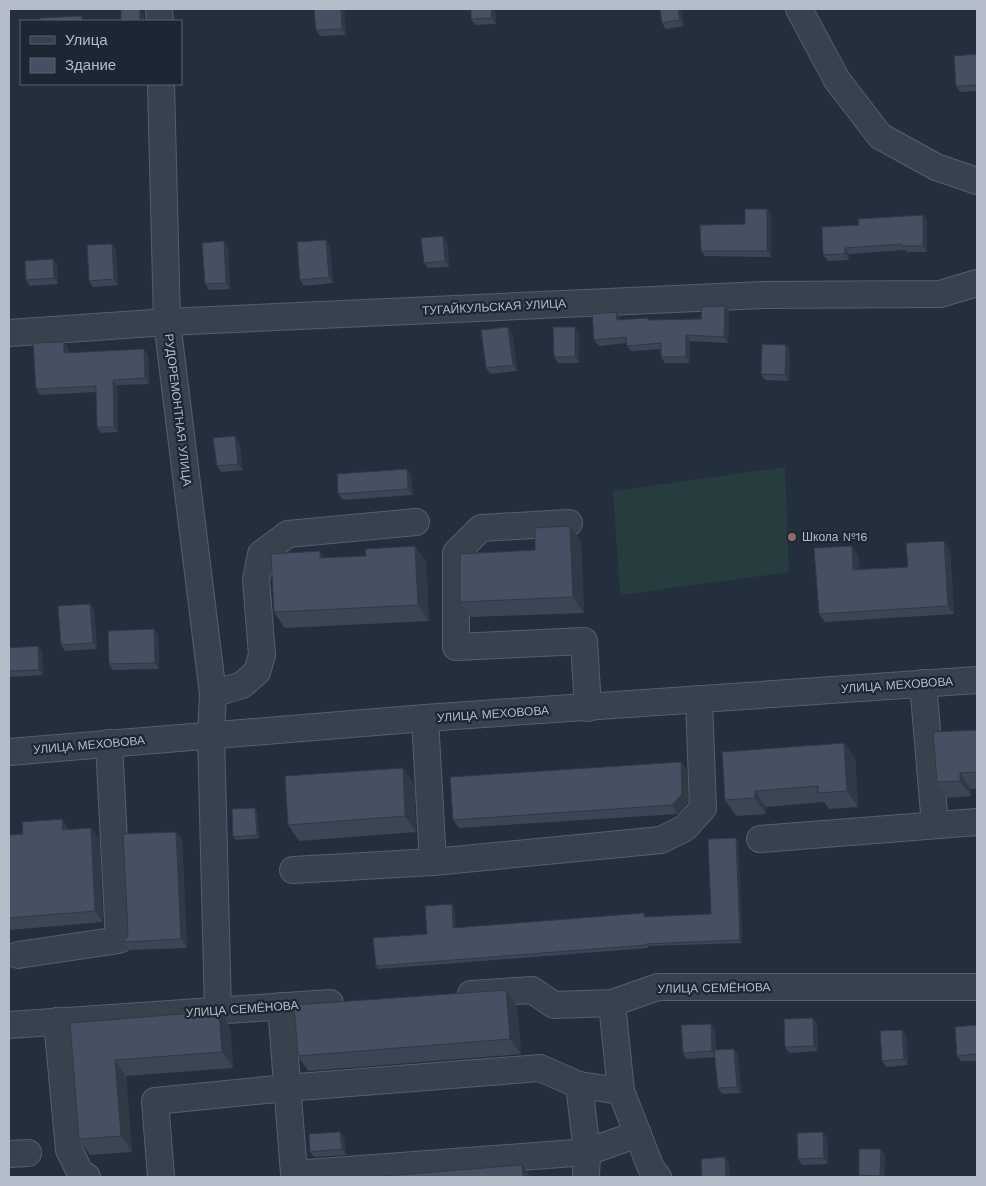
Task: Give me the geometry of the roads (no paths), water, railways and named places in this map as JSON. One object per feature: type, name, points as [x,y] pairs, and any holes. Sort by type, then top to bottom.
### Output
[{"type":"street","points":[[799,9],[837,80],[880,136],[936,167],[977,181]]},
{"type":"street","name":"РУДОРЕМОНТНАЯ УЛИЦА","points":[[161,85],[167,322],[213,694],[211,734],[218,1011]]},
{"type":"street","name":"ТУГАЙКУЛЬСКАЯ УЛИЦА","points":[[9,332],[167,322],[763,295],[940,294],[977,284]]},
{"type":"street","points":[[213,694],[242,685],[257,672],[262,655],[256,580],[262,554],[288,534],[416,522]]},
{"type":"street","points":[[569,523],[481,528],[456,552],[456,647],[584,641],[588,708]]},
{"type":"street","name":"УЛИЦА МЕХОВОВА","points":[[9,752],[425,718],[977,680]]},
{"type":"street","points":[[924,683],[935,825]]},
{"type":"street","points":[[292,870],[433,862],[660,840],[685,828],[703,808],[699,699]]},
{"type":"street","points":[[425,718],[433,862]]},
{"type":"street","points":[[18,955],[119,940],[108,743]]},
{"type":"street","points":[[760,839],[977,822]]},
{"type":"street","name":"УЛИЦА СЕМЁНОВА","points":[[445,996],[532,990],[554,1005],[612,1003],[658,987],[977,988]]},
{"type":"street","name":"УЛИЦА СЕМЁНОВА","points":[[9,1025],[358,1001]]},
{"type":"street","points":[[612,1003],[621,1091],[651,1168],[658,1177]]},
{"type":"street","points":[[281,1006],[294,1174],[587,1152],[638,1134]]},
{"type":"street","points":[[57,1021],[70,1150],[80,1172],[87,1177]]},
{"type":"street","points":[[161,1177],[155,1101],[286,1088],[540,1068],[579,1085],[621,1091]]},
{"type":"street","points":[[579,1085],[587,1152],[586,1177]]},
{"type":"place","name":"Школа №16","points":[[792,537]]}]
